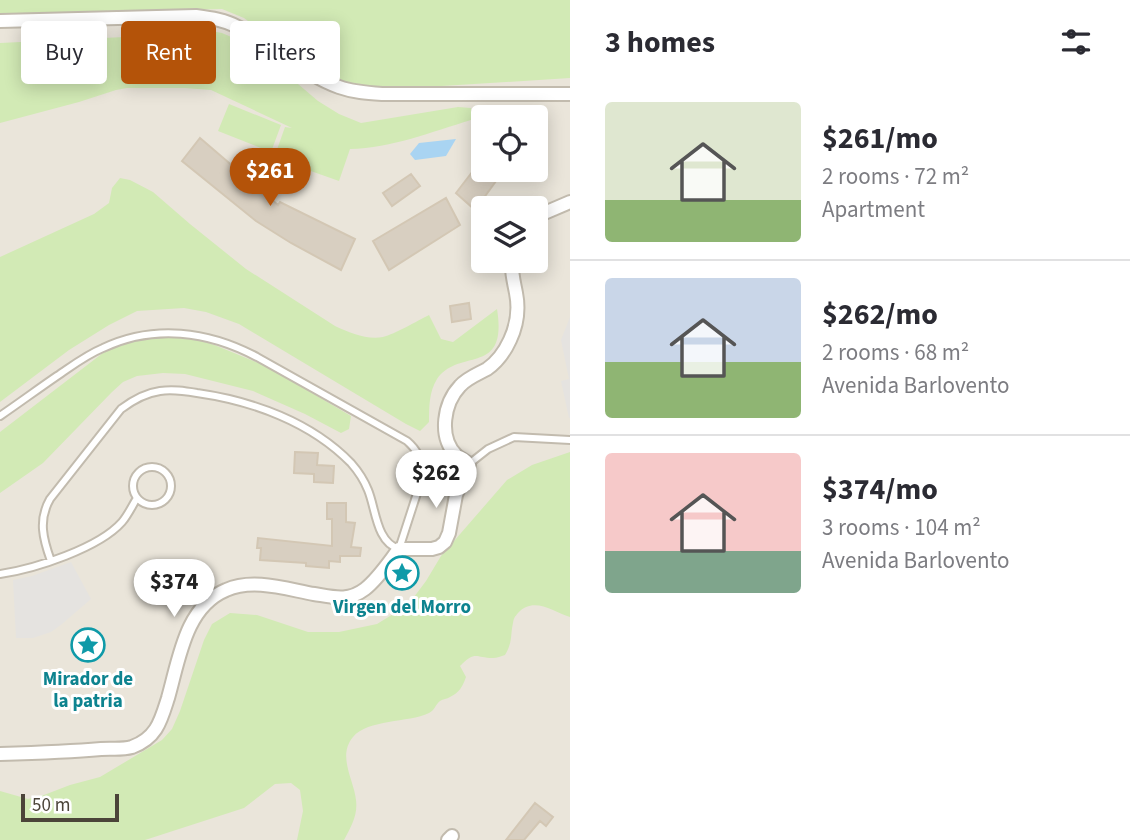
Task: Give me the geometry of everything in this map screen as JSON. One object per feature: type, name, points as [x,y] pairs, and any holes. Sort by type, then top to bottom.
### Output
[{"type":"street","points":[[0,21],[196,16],[237,26],[316,77],[354,92],[570,93]]},
{"type":"street","points":[[548,213],[570,202]]},
{"type":"street","points":[[0,754],[80,752],[135,746],[150,736],[161,721],[191,623],[212,597],[235,586],[251,584],[330,598],[347,598],[370,585],[399,549],[432,550],[445,542],[456,495],[469,464],[456,456],[450,445],[445,426],[446,413],[452,395],[460,385],[490,367],[511,338],[517,303],[512,273]]},
{"type":"lane","points":[[0,416],[85,357],[122,340],[161,333],[191,334],[239,347],[407,441],[414,447],[421,461],[422,473],[399,549],[393,547],[383,534],[368,488],[359,473],[347,459],[289,420],[246,403],[218,396],[169,390],[144,395],[121,409],[54,494],[45,510],[43,540],[51,561]]},
{"type":"lane","points":[[469,464],[488,449],[514,437],[570,440]]},
{"type":"lane","points":[[154,467],[167,475],[171,489],[164,501],[150,505],[137,498],[133,484],[140,471],[154,467]]},
{"type":"lane","points":[[0,574],[51,561],[94,543],[121,523],[137,498]]},
{"type":"shaded area","points":[[0,0],[570,0],[570,840],[0,840]]},
{"type":"shaded area","points":[[570,317],[569,418],[561,381],[569,379],[561,340]]},
{"type":"shaded area","points":[[71,562],[91,599],[51,632],[33,638],[16,638],[13,580]]},
{"type":"green space","points":[[0,0],[570,0],[570,78],[365,93],[340,84],[340,21],[248,21],[222,9],[0,17]]},
{"type":"green space","points":[[216,32],[230,36],[230,84],[298,84],[339,114],[361,123],[458,107],[471,108],[471,120],[396,143],[350,149],[339,181],[274,158],[285,127],[292,128],[211,90],[127,88],[0,123],[0,43],[21,42],[21,84],[107,84],[107,38],[121,37],[121,84],[216,84]]},
{"type":"green space","points":[[229,104],[281,125],[271,152],[218,131]]},
{"type":"green space","points":[[120,178],[153,192],[246,269],[341,329],[377,338],[429,315],[441,339],[453,342],[497,309],[498,330],[495,344],[489,353],[457,364],[437,379],[431,394],[429,422],[420,431],[239,324],[206,312],[184,308],[137,311],[109,325],[69,350],[0,402],[0,257],[94,214],[109,203],[112,188]]},
{"type":"green space","points":[[160,332],[195,338],[268,367],[351,416],[349,429],[341,433],[253,391],[185,374],[137,376],[123,382],[112,392],[43,463],[0,493],[0,432],[112,346]]},
{"type":"green space","points":[[570,452],[570,617],[537,605],[524,608],[514,618],[505,655],[493,658],[473,656],[465,661],[460,666],[466,677],[456,693],[440,701],[429,713],[368,727],[353,737],[348,744],[346,760],[355,792],[356,811],[344,840],[297,840],[303,811],[300,790],[291,783],[275,784],[244,808],[145,840],[0,840],[0,791],[28,799],[44,795],[100,777],[162,740],[172,729],[180,711],[212,624],[230,613],[257,615],[308,632],[339,632],[377,624],[411,601],[441,556],[507,480],[532,465]]},
{"type":"water","points":[[456,139],[446,156],[415,160],[410,154],[419,143]]},
{"type":"building","points":[[200,138],[278,205],[280,202],[355,239],[341,270],[256,221],[182,161]]},
{"type":"building","points":[[411,174],[420,186],[392,206],[383,193]]},
{"type":"building","points":[[471,174],[471,182],[495,182],[485,196],[471,196],[471,206],[456,193]]},
{"type":"building","points":[[446,198],[460,225],[389,270],[373,241]]},
{"type":"building","points":[[469,303],[471,319],[452,322],[450,306]]},
{"type":"building","points":[[295,452],[318,453],[317,465],[334,466],[333,483],[314,482],[314,474],[294,473]]},
{"type":"building","points":[[327,503],[346,503],[346,522],[355,523],[351,547],[361,548],[360,556],[340,556],[340,562],[329,561],[329,568],[306,566],[306,563],[260,560],[258,538],[332,546],[332,519],[327,519]]},
{"type":"building","points":[[535,803],[553,817],[546,826],[540,821],[524,840],[506,840]]},
{"type":"place","name":"Virgen del Morro","points":[[402,573]]},
{"type":"place","name":"Mirador de la patria","points":[[88,645]]}]
